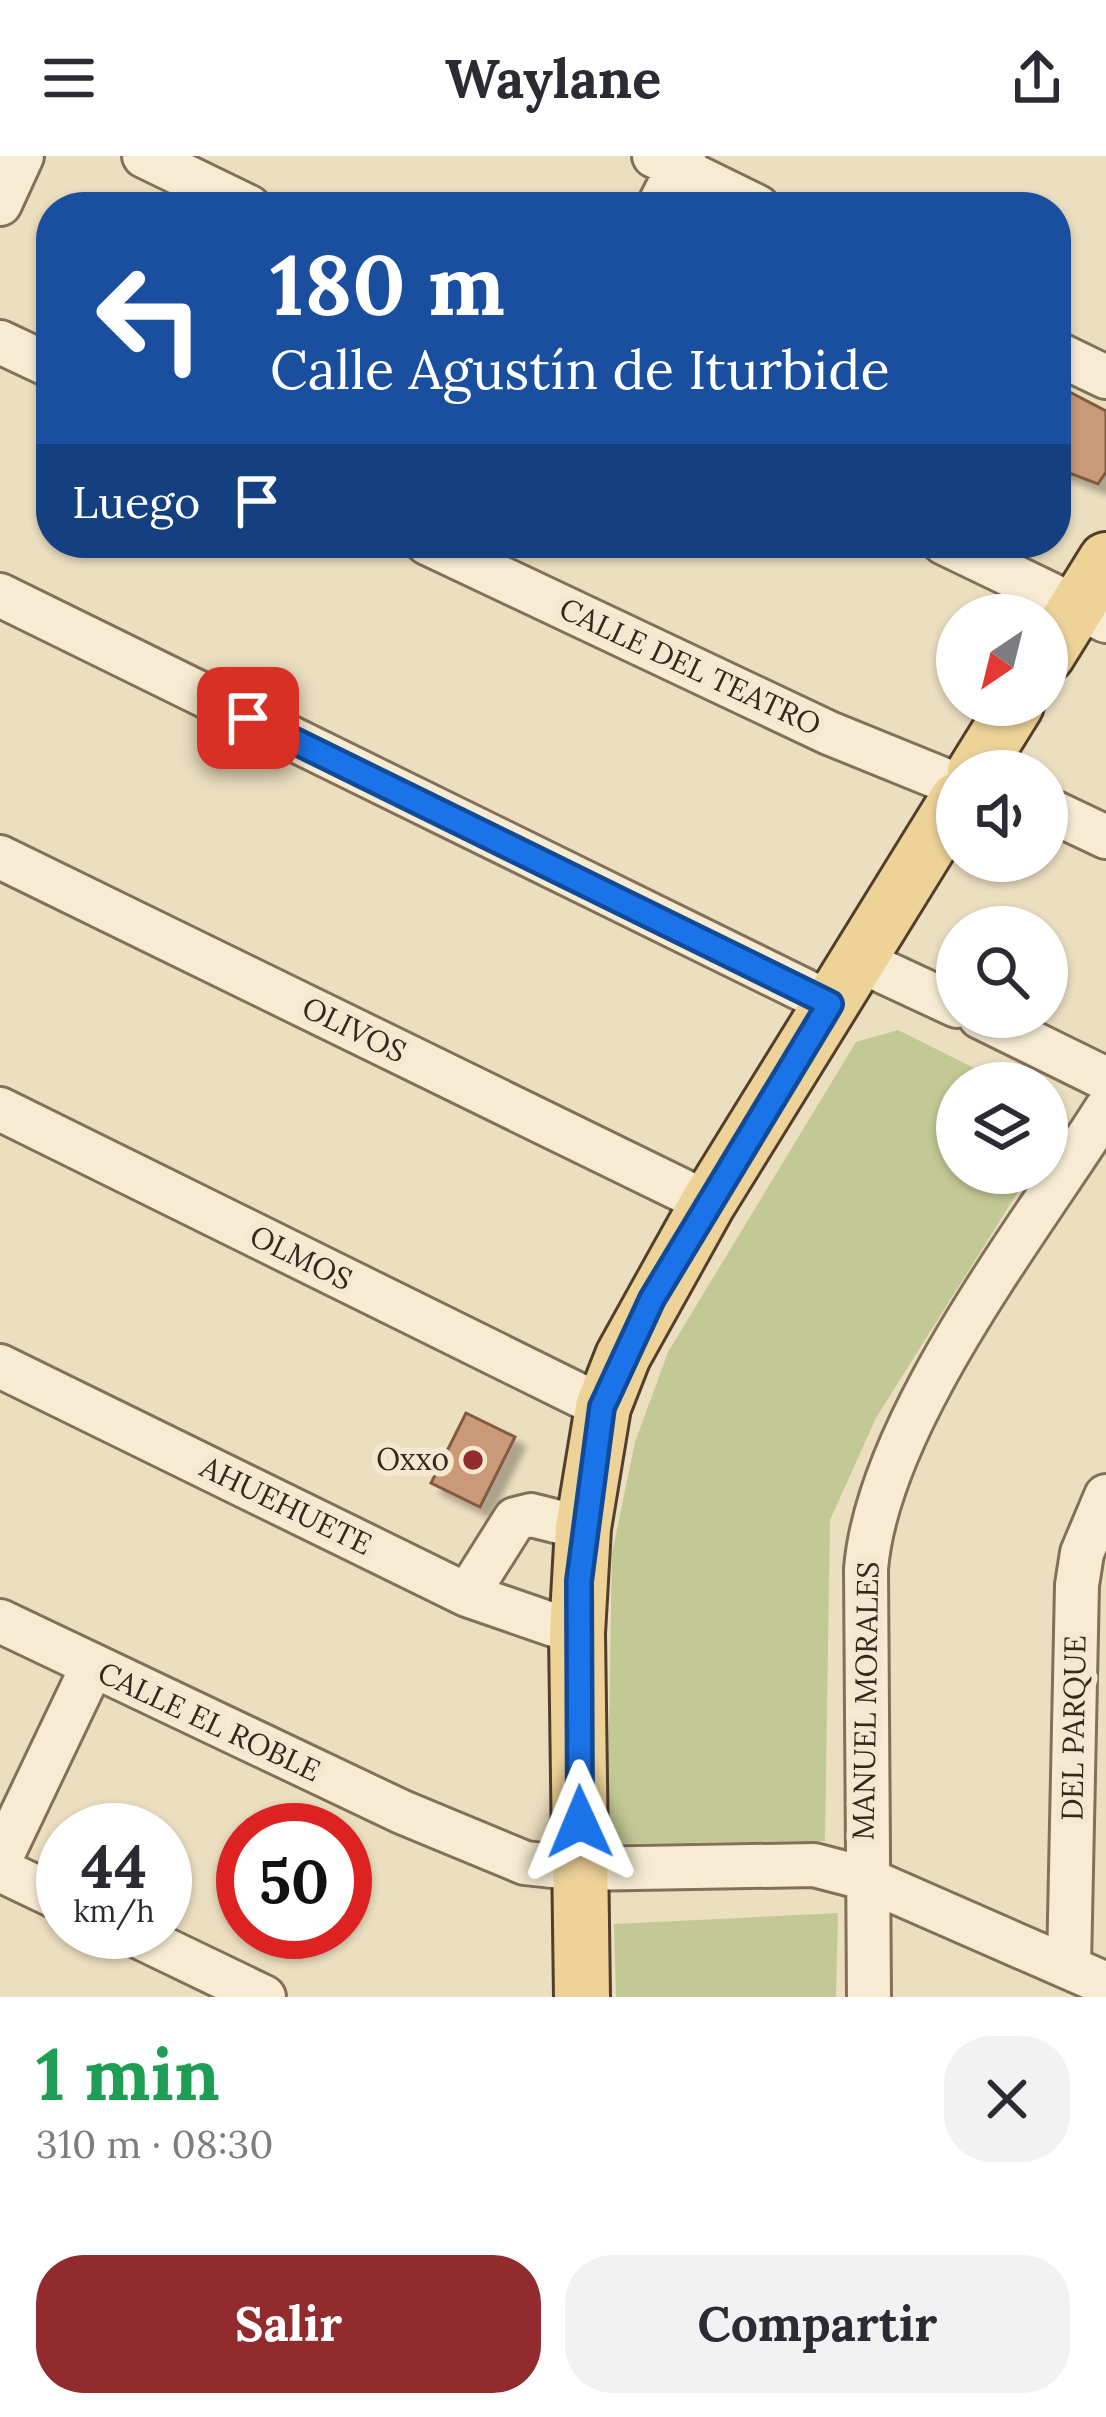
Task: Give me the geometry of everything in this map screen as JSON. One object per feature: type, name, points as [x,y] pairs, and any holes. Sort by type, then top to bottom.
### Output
[{"type":"main road","points":[[1068,635],[1091,614],[1106,560]]},
{"type":"main road","points":[[582,1997],[577,1633],[583,1528],[602,1407],[623,1356],[708,1203],[936,834]]},
{"type":"street","points":[[0,204],[22,156]]},
{"type":"street","points":[[144,156],[218,192]]},
{"type":"street","points":[[662,192],[672,160],[731,192]]},
{"type":"street","points":[[0,342],[36,359]]},
{"type":"street","points":[[1071,360],[1106,377]]},
{"type":"street","name":"CALLE DEL TEATRO","points":[[459,558],[830,733],[936,776]]},
{"type":"street","points":[[975,558],[1091,614]]},
{"type":"street","points":[[0,595],[844,982],[936,1002]]},
{"type":"street","points":[[1068,819],[1106,837]]},
{"type":"street","name":"OLIVOS","points":[[0,857],[708,1203]]},
{"type":"street","points":[[1023,1038],[1106,1079]]},
{"type":"street","name":"OLMOS","points":[[0,1109],[602,1407]]},
{"type":"street","name":"MANUEL MORALES","points":[[869,1997],[864,1878],[866,1569],[877,1503],[930,1386],[1106,1109]]},
{"type":"street","name":"AHUEHUETE","points":[[0,1366],[467,1594],[577,1633]]},
{"type":"street","name":"DEL PARQUE","points":[[1088,1975],[1077,1586],[1082,1553],[1106,1496]]},
{"type":"street","points":[[467,1594],[514,1519],[531,1515],[583,1528]]},
{"type":"street","name":"CALLE EL ROBLE","points":[[0,1621],[474,1844],[526,1863],[581,1869],[814,1865],[864,1878],[1088,1975]]},
{"type":"street","points":[[0,1860],[92,1667]]},
{"type":"street","points":[[0,1870],[36,1887]]},
{"type":"street","points":[[185,1959],[264,1997]]},
{"type":"green space","points":[[898,1030],[962,1062],[936,1062],[936,1194],[1017,1194],[876,1418],[830,1520],[825,1841],[607,1844],[612,1553],[635,1442],[668,1352],[856,1042]]},
{"type":"green space","points":[[838,1913],[836,1997],[616,1997],[614,1924]]},
{"type":"building","points":[[1071,393],[1106,411],[1106,472],[1098,484],[1071,474]]},
{"type":"building","name":"Oxxo","points":[[466,1413],[515,1437],[480,1507],[431,1483]]},
{"type":"place","name":"Oxxo","points":[[473,1460]]},
{"type":"route","points":[[248,718],[830,1004],[652,1299],[602,1407],[579,1581],[580,1822]]}]
